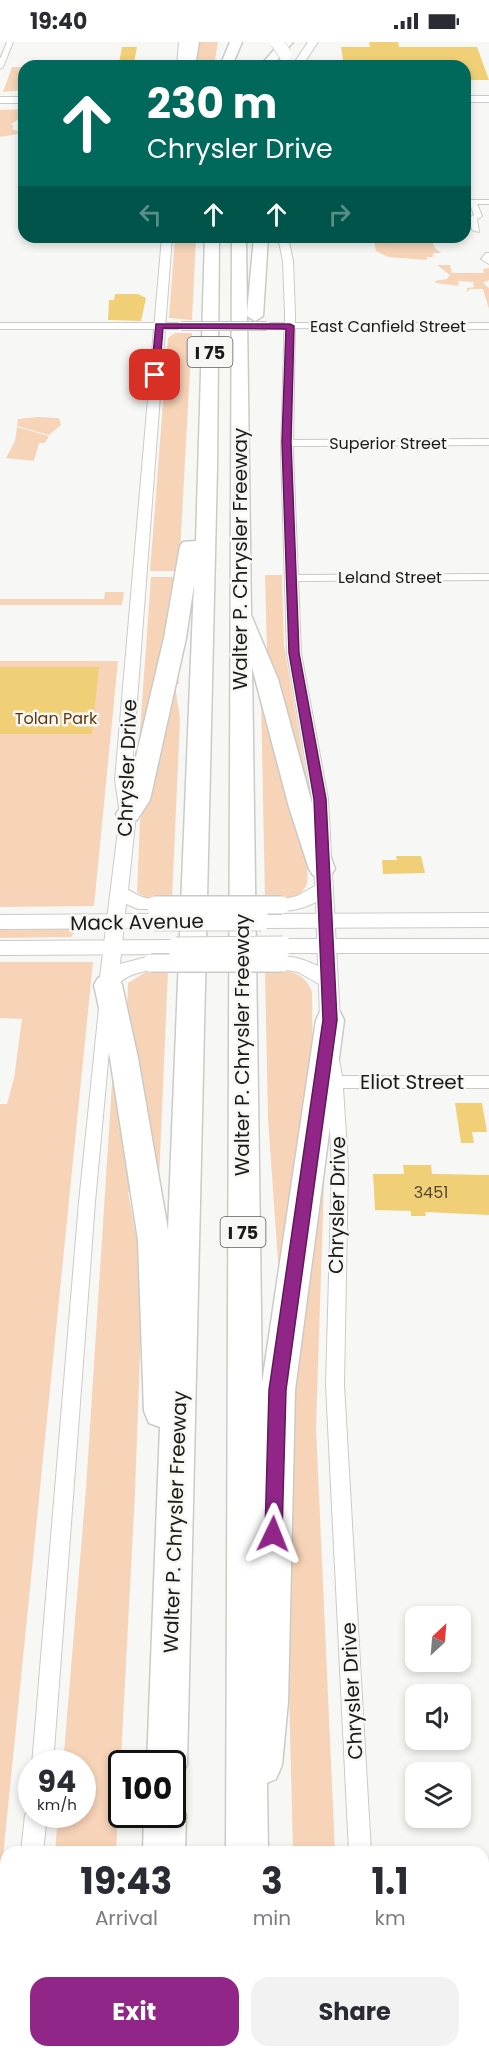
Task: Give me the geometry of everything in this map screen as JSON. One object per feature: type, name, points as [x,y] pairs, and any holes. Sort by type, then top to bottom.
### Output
[{"type":"highway","points":[[190,60],[193,42]]},
{"type":"highway","points":[[218,60],[223,42]]},
{"type":"highway","points":[[228,60],[236,42]]},
{"type":"highway","points":[[273,60],[286,48],[277,42]]},
{"type":"highway","name":"Walter P. Chrysler Freeway","points":[[167,1750],[208,467],[212,243]]},
{"type":"highway","name":"Walter P. Chrysler Freeway","points":[[239,243],[247,1846]]},
{"type":"highway","points":[[239,396],[250,369],[260,243]]},
{"type":"highway","points":[[128,814],[138,800],[175,638],[187,569],[195,491],[208,467]]},
{"type":"highway","points":[[240,611],[260,653],[283,748],[322,880]]},
{"type":"highway","points":[[109,982],[154,1240],[170,1679]]},
{"type":"highway","points":[[248,1846],[256,1811],[268,1702],[278,1390],[330,1020]]},
{"type":"highway","points":[[164,1846],[165,1828]]},
{"type":"main road","points":[[300,60],[313,42]]},
{"type":"main road","points":[[471,99],[489,99]]},
{"type":"main road","points":[[0,100],[18,100]]},
{"type":"main road","points":[[471,106],[489,105]]},
{"type":"main road","points":[[0,106],[18,106]]},
{"type":"main road","name":"Mack Avenue","points":[[0,922],[114,922],[154,913],[282,913],[324,921],[489,920]]},
{"type":"main road","points":[[359,921],[362,947]]},
{"type":"main road","points":[[81,948],[82,922]]},
{"type":"main road","name":"Mack Avenue","points":[[0,948],[112,948],[152,955],[283,955],[326,946],[489,946]]},
{"type":"street","points":[[0,67],[10,42]]},
{"type":"street","points":[[182,60],[183,42]]},
{"type":"street","points":[[471,202],[489,202]]},
{"type":"street","points":[[471,205],[478,216],[473,218],[476,230]]},
{"type":"street","name":"Chrysler Drive","points":[[43,1750],[88,1181],[114,922],[128,814],[123,780],[166,243]]},
{"type":"street","name":"Chrysler Drive","points":[[284,243],[288,261],[290,326],[286,442],[294,653],[320,799],[324,921],[340,1166],[335,1385],[360,1846]]},
{"type":"street","points":[[489,255],[486,259],[489,262]]},
{"type":"street","name":"East Canfield Street","points":[[0,326],[489,326]]},
{"type":"street","name":"Superior Street","points":[[286,442],[489,442]]},
{"type":"street","name":"Leland Street","points":[[290,578],[489,577]]},
{"type":"street","points":[[282,913],[301,902],[322,880]]},
{"type":"street","points":[[118,892],[154,913]]},
{"type":"street","points":[[109,982],[152,955]]},
{"type":"street","points":[[283,955],[328,980]]},
{"type":"street","name":"Eliot Street","points":[[335,1082],[489,1082]]},
{"type":"street","points":[[33,1846],[35,1828]]},
{"type":"green space","points":[[198,42],[218,42],[215,60],[195,60]]},
{"type":"green space","points":[[12,67],[18,67],[18,90],[3,92]]},
{"type":"green space","points":[[18,109],[18,120],[11,124],[14,126],[12,129],[18,131],[18,134],[0,137],[0,110]]},
{"type":"green space","points":[[175,243],[196,243],[192,320],[169,318]]},
{"type":"green space","points":[[374,243],[433,243],[441,253],[433,253],[433,257],[427,257],[427,260],[388,257],[376,251]]},
{"type":"green space","points":[[437,265],[450,265],[452,273],[484,273],[483,269],[489,268],[489,280],[483,283],[489,288],[489,309],[483,289],[470,289],[467,292],[467,288],[474,287],[473,282],[458,281],[459,286],[436,283],[435,281],[447,279],[450,275]]},
{"type":"green space","points":[[175,333],[192,333],[179,571],[150,571],[168,338]]},
{"type":"green space","points":[[59,418],[61,425],[49,435],[17,426],[18,419]]},
{"type":"green space","points":[[17,427],[49,436],[45,443],[39,443],[34,461],[6,458],[15,441]]},
{"type":"green space","points":[[265,575],[282,575],[284,645],[311,802],[267,651]]},
{"type":"green space","points":[[151,577],[181,577],[138,758]]},
{"type":"green space","points":[[105,592],[124,592],[122,605],[0,605],[0,599],[104,599]]},
{"type":"green space","name":"Tolan Park","points":[[0,661],[118,661],[94,906],[0,907]]},
{"type":"green space","points":[[178,675],[179,684],[175,685],[180,719],[172,900],[148,899],[137,892],[140,821],[173,676]]},
{"type":"green space","points":[[261,698],[299,825],[308,873],[306,886],[302,891],[298,895],[283,899],[265,900]]},
{"type":"green space","points":[[69,929],[74,933],[71,937],[0,938],[0,930]]},
{"type":"green space","points":[[0,962],[93,962],[4,1846],[0,1846],[0,1104],[7,1104],[14,1078],[22,1019],[0,1018]]},
{"type":"green space","points":[[265,969],[287,971],[299,975],[309,985],[312,992],[313,1067],[279,1276],[268,1119]]},
{"type":"green space","points":[[168,970],[159,1180],[127,1012],[128,983],[146,972]]},
{"type":"green space","points":[[113,1068],[133,1191],[128,1192],[139,1252],[142,1301],[135,1493],[121,1750],[108,1750],[108,1828],[117,1828],[116,1846],[55,1846],[57,1828],[96,1828],[96,1750],[64,1750],[86,1488]]},
{"type":"green space","points":[[325,1154],[316,1427],[335,1846],[293,1846],[283,1452]]},
{"type":"building","points":[[369,42],[398,42],[399,47],[477,47],[489,80],[471,80],[471,60],[343,60],[341,47],[370,47]]},
{"type":"building","points":[[122,47],[137,47],[135,60],[120,60]]},
{"type":"building","points":[[115,294],[138,294],[146,298],[141,321],[108,320],[109,300],[114,300]]},
{"type":"building","points":[[0,667],[99,667],[92,734],[0,734]]},
{"type":"building","points":[[396,856],[421,856],[425,873],[383,874],[382,860],[397,860]]},
{"type":"building","points":[[455,1103],[482,1103],[487,1132],[472,1132],[474,1143],[461,1143]]},
{"type":"building","points":[[403,1165],[431,1165],[432,1174],[489,1175],[489,1215],[425,1212],[426,1216],[411,1216],[411,1211],[375,1210],[373,1174],[404,1174]]},
{"type":"route","points":[[155,375],[159,326],[290,326],[286,442],[294,653],[320,799],[322,895],[330,1020],[278,1390],[273,1534]]}]
